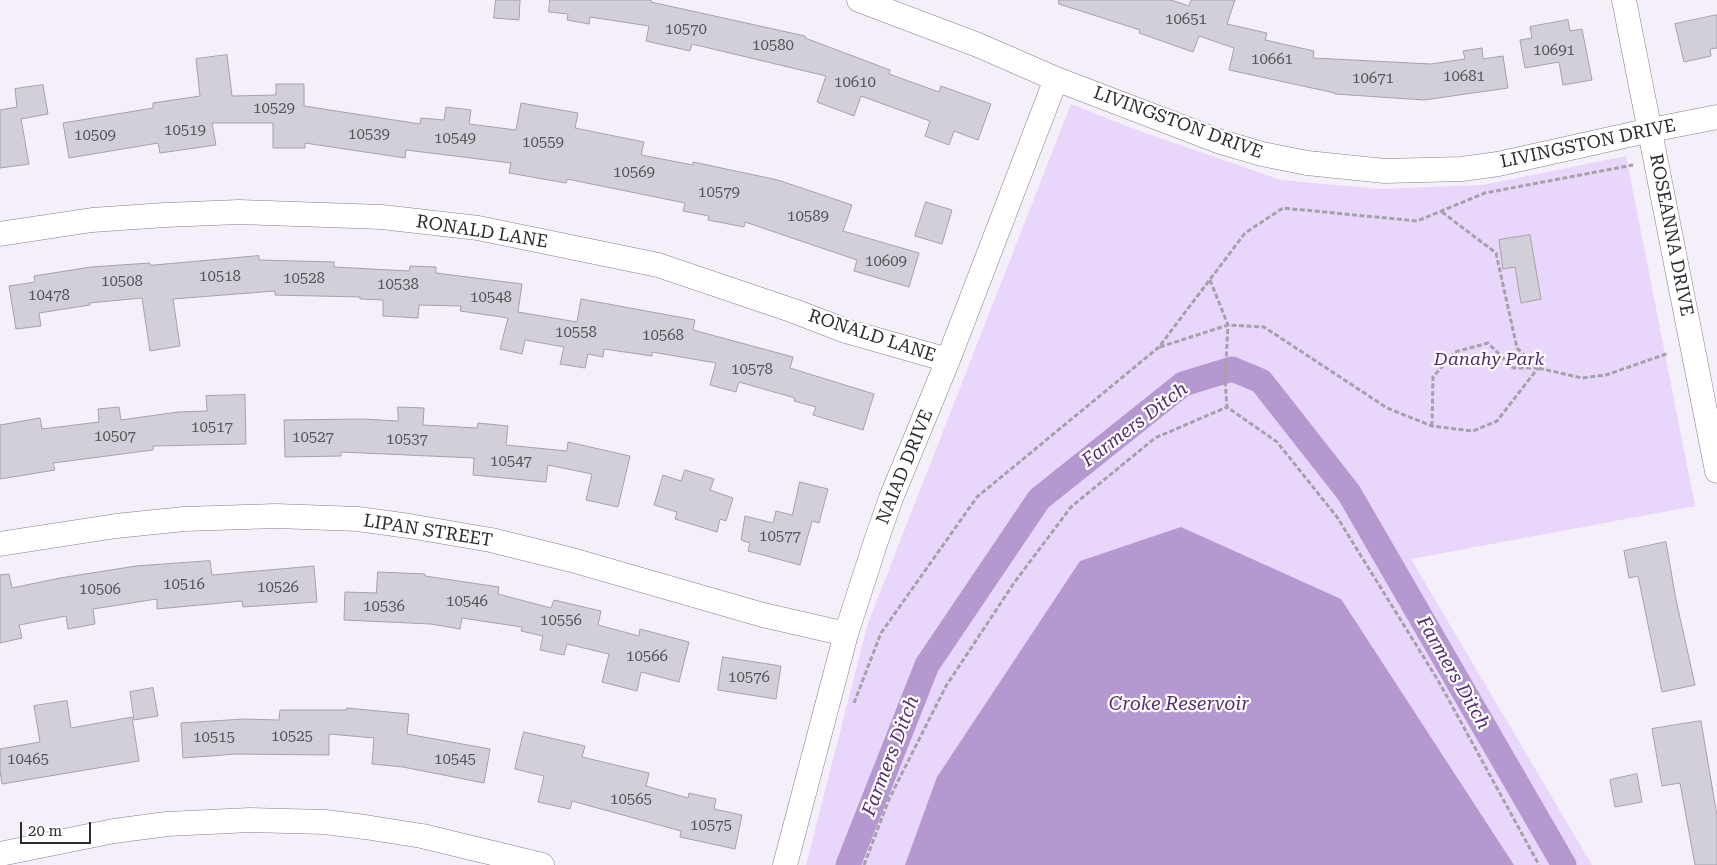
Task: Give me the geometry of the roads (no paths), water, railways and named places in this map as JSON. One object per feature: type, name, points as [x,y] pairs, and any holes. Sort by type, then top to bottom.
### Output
[{"type":"street","name":"LIVINGSTON DRIVE","points":[[859,0],[978,45],[1056,79],[1221,142],[1271,156],[1350,169],[1394,172],[1462,170],[1498,164],[1650,130],[1717,118]]},
{"type":"street","name":"ROSEANNA DRIVE","points":[[1624,0],[1714,443],[1717,471]]},
{"type":"street","name":"NAIAD DRIVE","points":[[785,865],[846,634],[891,498],[948,360],[1056,79]]},
{"type":"street","name":"RONALD LANE","points":[[0,234],[92,220],[239,212],[382,217],[478,228],[658,265],[794,311],[846,331],[948,360]]},
{"type":"street","name":"LIPAN STREET","points":[[0,544],[116,526],[184,519],[276,516],[358,519],[491,540],[572,560],[763,615],[846,634]]},
{"type":"street","points":[[0,854],[114,831],[167,824],[250,820],[325,822],[365,827],[422,836],[542,865]]},
{"type":"water","name":"Croke Reservoir","points":[[1181,527],[1341,599],[1514,865],[905,865],[937,777],[1080,561]]},
{"type":"waterway","name":"Farmers Ditch","points":[[848,865],[927,665],[1039,499],[1183,384],[1232,369],[1261,381],[1349,493],[1564,865]]},
{"type":"park label","name":"Danahy Park","points":[[1489,360]]}]
